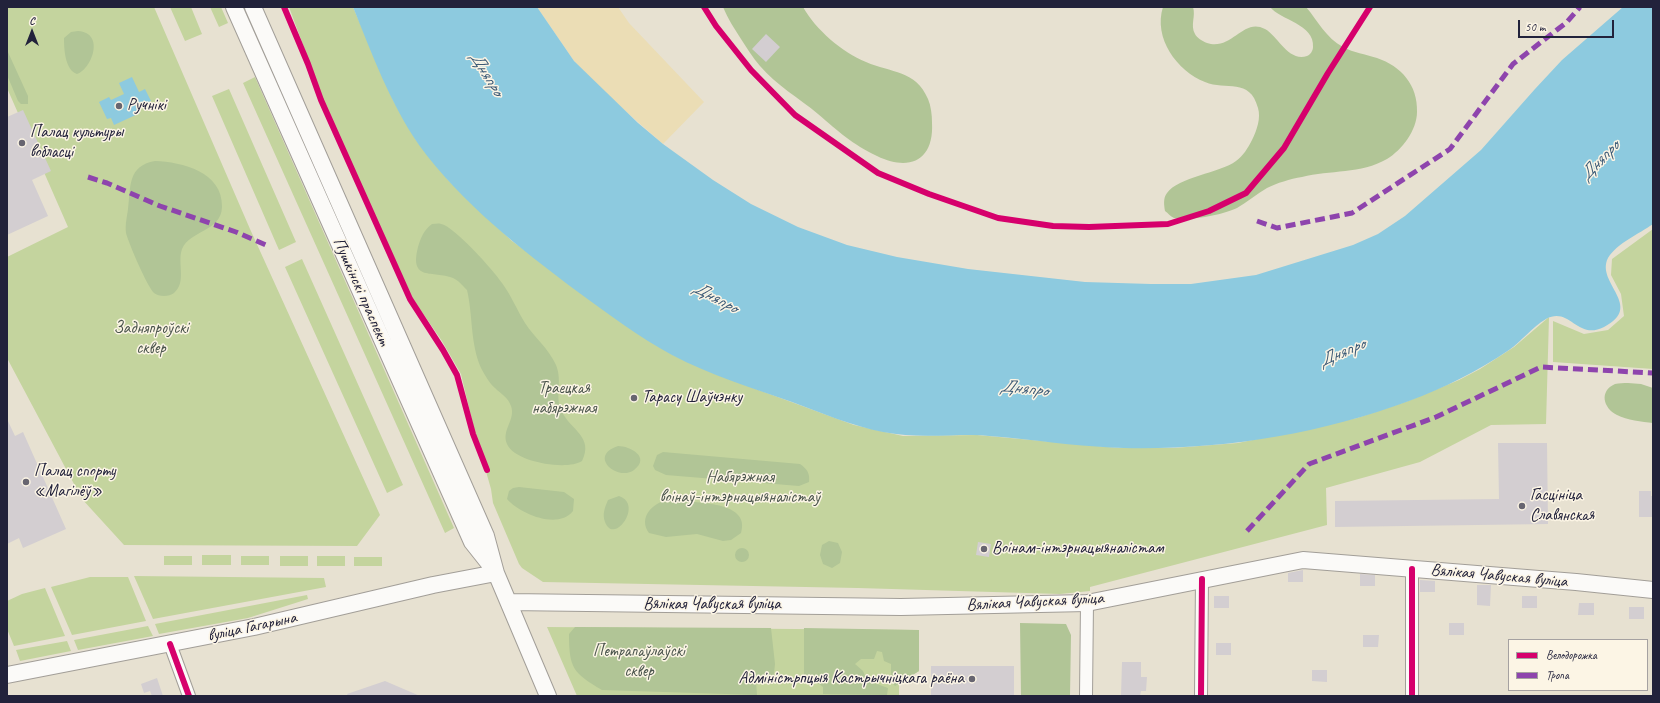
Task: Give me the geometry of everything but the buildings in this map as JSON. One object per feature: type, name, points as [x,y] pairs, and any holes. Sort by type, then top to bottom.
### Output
[{"type":"main road","name":"Пушкінскі праспект","points":[[234,7],[472,542],[496,573]]},
{"type":"main road","name":"Пушкінскі праспект","points":[[253,7],[486,536],[496,573],[548,696]]},
{"type":"main road","name":"Вялікая Чавуская вуліца","points":[[509,602],[901,607],[1087,602],[1303,560],[1412,568],[1653,590]]},
{"type":"main road","name":"вуліца Гагарына","points":[[7,675],[254,627],[433,585],[496,573]]},
{"type":"street","points":[[1412,568],[1412,696]]},
{"type":"street","points":[[1201,696],[1202,579]]},
{"type":"street","points":[[1086,696],[1087,602]]},
{"type":"street","points":[[170,644],[189,696]]},
{"type":"green space","name":"Задняпроўскі сквер","points":[[7,7],[154,7],[250,229],[380,515],[357,546],[124,545],[82,499],[7,358],[7,257],[68,227],[7,88]]},
{"type":"green space","points":[[170,7],[191,7],[202,34],[185,41]]},
{"type":"green space","points":[[210,7],[221,7],[228,23],[219,27]]},
{"type":"green space","name":"Набярэжная воінаў-інтэрнацыяналістаў","points":[[289,7],[353,7],[393,100],[416,140],[449,181],[512,241],[673,355],[726,378],[854,425],[903,436],[977,435],[1119,448],[1174,448],[1238,443],[1357,418],[1408,401],[1459,380],[1480,369],[1514,347],[1549,317],[1546,424],[1491,425],[1420,462],[1326,488],[1327,525],[1090,587],[1090,591],[1060,594],[858,588],[543,582],[522,568],[519,564],[493,503],[491,489],[475,433],[461,374],[442,341],[413,299],[329,115]]},
{"type":"green space","points":[[723,7],[803,7],[808,16],[822,32],[857,58],[875,66],[910,77],[923,90],[928,99],[932,114],[932,136],[929,146],[924,154],[918,159],[909,162],[900,163],[889,161],[860,147],[846,137],[766,73],[757,63],[731,23]]},
{"type":"green space","points":[[1163,7],[1193,7],[1194,31],[1198,38],[1207,43],[1216,44],[1224,42],[1250,27],[1257,26],[1270,32],[1289,52],[1300,57],[1307,56],[1311,53],[1313,47],[1312,39],[1309,33],[1296,23],[1275,12],[1270,7],[1306,7],[1327,34],[1337,43],[1351,51],[1377,58],[1394,66],[1406,78],[1415,93],[1417,102],[1416,119],[1408,139],[1393,155],[1377,164],[1284,181],[1267,188],[1231,211],[1206,217],[1188,219],[1174,218],[1165,211],[1164,199],[1167,193],[1180,183],[1220,169],[1239,159],[1252,140],[1257,128],[1259,116],[1254,98],[1249,92],[1236,87],[1205,82],[1185,70],[1177,62],[1170,52],[1161,30]]},
{"type":"green space","points":[[78,31],[87,33],[92,38],[94,44],[91,59],[87,66],[77,74],[70,68],[66,59],[64,38],[71,32]]},
{"type":"green space","points":[[7,50],[28,96],[28,104],[21,104],[18,101],[7,75]]},
{"type":"green space","points":[[255,77],[454,528],[445,533],[243,83]]},
{"type":"green space","points":[[229,89],[296,242],[279,250],[212,96]]},
{"type":"green space","points":[[155,161],[177,164],[199,171],[216,185],[221,195],[222,207],[220,215],[216,221],[211,226],[191,238],[182,249],[180,260],[180,283],[178,289],[174,293],[167,296],[156,294],[151,289],[138,264],[126,233],[130,185],[132,179],[139,168]]},
{"type":"green space","points":[[432,224],[440,224],[455,232],[483,260],[502,283],[525,323],[553,359],[558,371],[559,401],[562,412],[580,434],[585,446],[585,453],[582,461],[575,464],[565,465],[542,463],[520,456],[507,444],[506,434],[512,416],[511,406],[506,398],[487,379],[477,358],[467,290],[453,278],[425,273],[420,270],[417,265],[416,258],[420,240],[425,231]]},
{"type":"green space","points":[[1653,229],[1653,369],[1553,362],[1553,321],[1584,334],[1608,330],[1624,316],[1621,294],[1611,275],[1612,259]]},
{"type":"green space","points":[[302,259],[403,485],[387,493],[285,267]]},
{"type":"green space","points":[[1615,384],[1641,384],[1653,388],[1653,423],[1617,415],[1612,412],[1606,404],[1605,395],[1610,387]]},
{"type":"green space","points":[[618,446],[623,446],[633,450],[640,457],[639,465],[634,470],[627,473],[620,473],[608,466],[605,461],[605,456],[609,450]]},
{"type":"green space","points":[[663,452],[800,464],[808,472],[809,482],[799,486],[666,475],[655,470],[653,466],[657,455]]},
{"type":"green space","points":[[519,487],[564,492],[574,499],[573,511],[566,517],[549,520],[539,518],[521,510],[507,499],[509,491],[513,488]]},
{"type":"green space","points":[[619,496],[626,500],[629,507],[628,514],[625,521],[620,526],[614,529],[609,528],[604,519],[605,508],[608,500]]},
{"type":"green space","points":[[668,500],[703,503],[728,508],[737,514],[742,522],[741,533],[731,540],[723,541],[697,534],[666,537],[649,533],[645,522],[648,512],[657,504]]},
{"type":"green space","points":[[829,541],[838,543],[842,552],[840,563],[832,568],[823,564],[820,555],[822,545]]},
{"type":"green space","points":[[739,548],[745,548],[749,552],[749,558],[745,562],[739,562],[735,558],[735,552]]},
{"type":"green space","points":[[202,555],[231,555],[231,565],[202,565]]},
{"type":"green space","points":[[164,556],[192,556],[192,565],[164,565]]},
{"type":"green space","points":[[241,556],[269,556],[269,565],[241,565]]},
{"type":"green space","points":[[280,556],[308,556],[308,566],[280,566]]},
{"type":"green space","points":[[317,556],[345,556],[345,566],[317,566]]},
{"type":"green space","points":[[354,557],[382,557],[382,566],[354,566]]},
{"type":"green space","points":[[134,576],[324,578],[326,587],[153,619]]},
{"type":"green space","points":[[90,577],[128,577],[146,621],[72,635],[51,587]]},
{"type":"green space","points":[[45,588],[65,636],[14,646],[7,629],[7,601],[22,594]]},
{"type":"green space","points":[[307,595],[308,599],[248,618],[159,634],[155,624]]},
{"type":"green space","points":[[1020,623],[1066,624],[1071,635],[1070,696],[1021,696]]},
{"type":"green space","points":[[148,626],[153,636],[78,650],[74,640]]},
{"type":"green space","name":"Петрапаўлаўскі сквер","points":[[547,627],[919,630],[919,671],[899,683],[899,696],[577,696]]},
{"type":"green space","points":[[575,627],[771,628],[775,664],[773,683],[761,676],[756,681],[757,695],[602,690],[579,674],[572,662],[570,655],[569,634]]},
{"type":"green space","points":[[804,628],[919,630],[919,671],[895,686],[891,681],[891,664],[884,661],[882,652],[877,651],[874,659],[861,659],[855,664],[863,671],[866,678],[874,683],[888,688],[887,695],[823,694],[823,687],[817,682],[804,683]]},
{"type":"green space","points":[[67,641],[71,651],[20,661],[16,650]]},
{"type":"sand","points":[[537,7],[618,7],[629,23],[704,102],[663,144],[606,94],[574,61]]},
{"type":"water","name":"Дняпро","points":[[353,7],[537,7],[574,61],[638,123],[663,144],[713,180],[751,204],[798,227],[847,245],[897,257],[968,269],[1085,282],[1191,284],[1256,275],[1353,245],[1378,234],[1405,216],[1481,150],[1562,60],[1623,7],[1653,7],[1653,224],[1623,243],[1608,258],[1606,267],[1608,276],[1620,303],[1620,311],[1615,319],[1604,327],[1595,330],[1587,330],[1561,317],[1554,316],[1546,319],[1536,326],[1509,350],[1460,378],[1409,401],[1339,423],[1268,438],[1233,443],[1160,448],[1124,448],[1068,444],[982,435],[916,436],[894,434],[837,419],[731,381],[686,362],[648,341],[624,325],[535,259],[473,206],[454,187],[419,145],[390,95]]},
{"type":"water","points":[[132,77],[139,92],[145,89],[151,101],[138,107],[140,113],[114,125],[111,118],[107,119],[99,102],[109,97],[111,100],[124,94],[119,83]]},
{"type":"marked path","points":[[1257,221],[1277,228],[1352,213],[1450,149],[1513,64],[1567,22],[1580,7]]},
{"type":"marked path","points":[[88,177],[107,183],[160,206],[236,232],[266,245]]},
{"type":"marked path","points":[[1247,531],[1309,464],[1436,417],[1541,367],[1653,373]]},
{"type":"cycle path","points":[[284,7],[308,64],[321,100],[410,299],[443,350],[457,375],[473,434],[487,470]]},
{"type":"cycle path","points":[[704,7],[716,26],[751,70],[795,115],[878,173],[929,194],[998,218],[1053,226],[1089,227],[1168,224],[1209,211],[1246,193],[1284,148],[1328,73],[1370,7]]},
{"type":"cycle path","points":[[1412,569],[1412,696]]},
{"type":"cycle path","points":[[1201,696],[1202,579]]},
{"type":"cycle path","points":[[170,644],[189,696]]},
{"type":"place","name":"Ручнікі","points":[[119,106]]},
{"type":"place","name":"Палац культуры вобласці","points":[[22,143]]},
{"type":"place","name":"Тарасу Шаўчэнку","points":[[634,398]]},
{"type":"place","name":"Палац спорту «Магілёў»","points":[[26,482]]},
{"type":"place","name":"Гасцініца Славянская","points":[[1522,506]]},
{"type":"place","name":"Воінам-інтэрнацыяналістам","points":[[984,549]]},
{"type":"place","name":"Адміністрпцыя Кастрычніцкага раёна","points":[[972,679]]},
{"type":"park label","name":"Траецкая набярэжная","points":[[564,399]]}]
